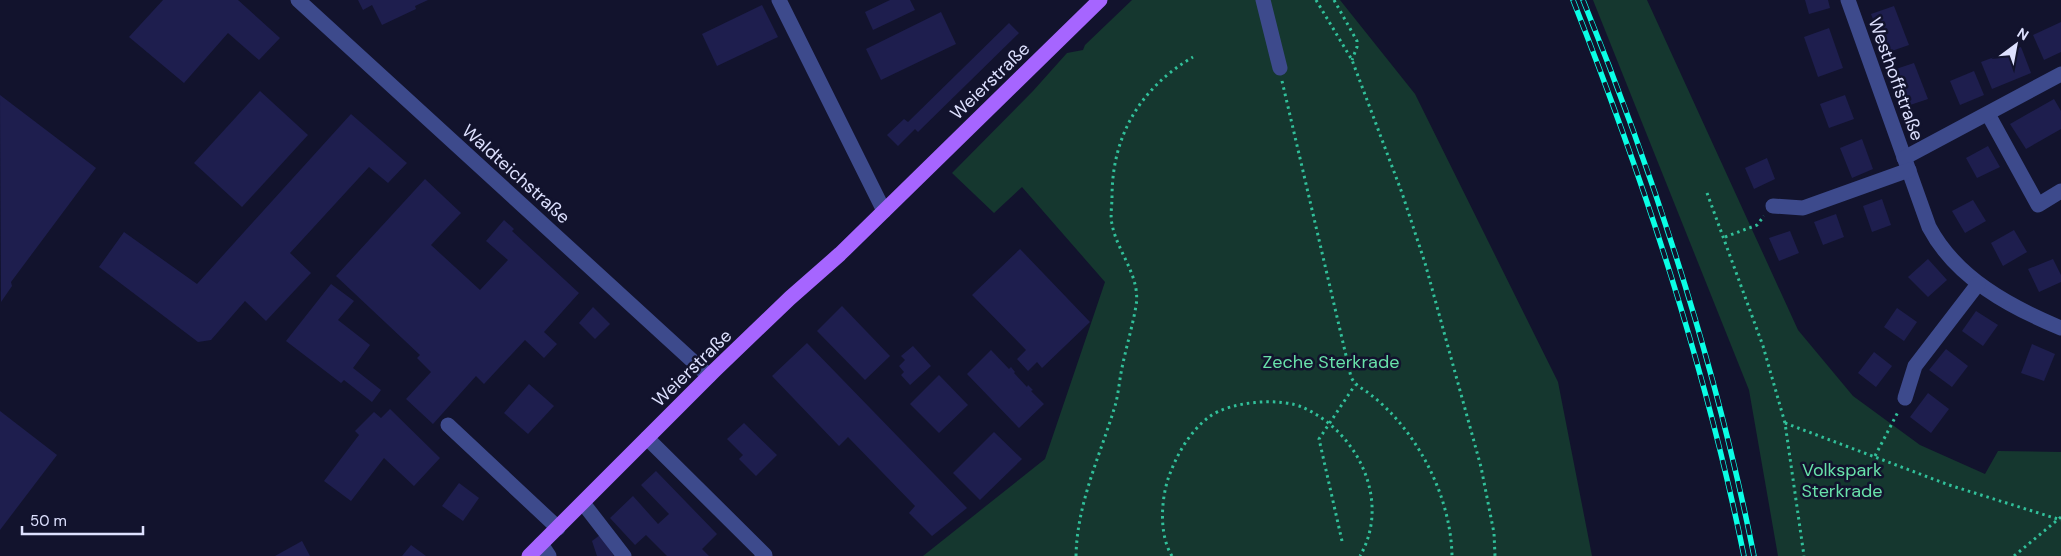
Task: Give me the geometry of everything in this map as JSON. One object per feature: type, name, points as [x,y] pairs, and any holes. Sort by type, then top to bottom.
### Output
[{"type":"main road","name":"Weierstraße","points":[[529,556],[545,550],[558,528],[709,376],[790,298],[840,254],[1100,0]]},
{"type":"street","name":"Waldteichstraße","points":[[298,0],[709,376]]},
{"type":"street","points":[[780,0],[884,211]]},
{"type":"street","points":[[1263,0],[1280,68]]},
{"type":"street","name":"Westhoffstraße","points":[[1848,0],[1929,227],[1935,239],[1958,267],[1978,284],[2061,328]]},
{"type":"street","points":[[1773,206],[1803,208],[1907,164],[1988,114],[2061,74]]},
{"type":"street","points":[[1988,114],[2038,205],[2061,191]]},
{"type":"street","points":[[1905,398],[1915,366],[1978,284]]},
{"type":"street","points":[[448,425],[558,528]]},
{"type":"street","points":[[647,438],[765,554],[762,556]]},
{"type":"street","points":[[583,503],[624,556]]},
{"type":"path","points":[[1316,0],[1352,60],[1402,193],[1428,272],[1481,467],[1494,533],[1495,556]]},
{"type":"path","points":[[1334,0],[1357,41],[1358,47],[1352,60]]},
{"type":"path","points":[[1076,556],[1076,534],[1082,507],[1115,405],[1136,304],[1136,283],[1112,224],[1112,181],[1118,154],[1124,132],[1142,100],[1164,76],[1193,57]]},
{"type":"path","points":[[1280,68],[1348,366],[1355,385],[1370,394],[1391,413],[1410,436],[1428,466],[1442,497],[1449,527],[1452,556]]},
{"type":"path","points":[[1707,193],[1725,237],[1763,346],[1785,423],[1804,556]]},
{"type":"path","points":[[1725,237],[1757,225],[1773,206]]},
{"type":"path","points":[[1342,541],[1319,439],[1355,385]]},
{"type":"path","points":[[1874,456],[1905,398]]},
{"type":"path","points":[[1172,556],[1163,527],[1163,495],[1174,463],[1187,439],[1210,416],[1244,403],[1271,401],[1303,407],[1330,423],[1351,446],[1364,467],[1371,490],[1373,516],[1366,545],[1360,556]]},
{"type":"path","points":[[1785,423],[1949,484],[2061,519]]},
{"type":"path","points":[[2014,556],[2061,519]]},
{"type":"green space","name":"Zeche Sterkrade","points":[[1132,0],[1340,0],[1415,94],[1558,382],[1592,556],[923,556],[1045,459],[1105,282],[1022,187],[994,213],[952,173],[1033,91],[1067,53],[1083,50],[1085,45]]},
{"type":"green space","name":"Volkspark Sterkrade","points":[[1593,0],[1647,0],[1798,330],[1853,396],[1920,445],[1985,474],[1998,451],[2061,452],[2061,556],[1778,556],[1749,390]]},
{"type":"building","points":[[163,0],[238,0],[280,38],[259,60],[228,33],[184,83],[129,37]]},
{"type":"building","points":[[358,0],[428,0],[415,6],[416,9],[382,25],[372,5],[363,10]]},
{"type":"building","points":[[890,0],[910,0],[915,10],[873,30],[865,12]]},
{"type":"building","points":[[1805,0],[1828,0],[1830,8],[1809,14]]},
{"type":"building","points":[[762,5],[778,37],[717,66],[702,34]]},
{"type":"building","points":[[1894,6],[1909,45],[1886,53],[1871,14]]},
{"type":"building","points":[[941,12],[956,44],[881,80],[866,49]]},
{"type":"building","points":[[2061,22],[2061,52],[2044,60],[2033,35]]},
{"type":"building","points":[[1009,23],[1019,33],[918,132],[915,129],[898,146],[887,135],[904,119],[908,122]]},
{"type":"building","points":[[1829,28],[1843,68],[1818,77],[1804,37]]},
{"type":"building","points":[[2021,47],[2031,73],[1992,89],[1981,62]]},
{"type":"building","points":[[1914,63],[1928,99],[1907,106],[1893,70]]},
{"type":"building","points":[[1974,71],[1984,95],[1960,105],[1950,81]]},
{"type":"building","points":[[260,91],[308,135],[242,207],[194,163]]},
{"type":"building","points":[[0,95],[96,168],[11,282],[12,286],[1,302]]},
{"type":"building","points":[[1845,95],[1854,119],[1829,128],[1820,104]]},
{"type":"building","points":[[2054,99],[2061,111],[2061,129],[2026,149],[2010,124]]},
{"type":"building","points":[[351,114],[407,163],[388,183],[369,167],[290,253],[311,273],[266,321],[245,301],[211,340],[198,342],[99,267],[124,232],[197,284]]},
{"type":"building","points":[[1862,139],[1873,169],[1852,178],[1840,148]]},
{"type":"building","points":[[1988,146],[2000,167],[1977,178],[1966,158]]},
{"type":"building","points":[[1767,158],[1775,179],[1754,189],[1745,168]]},
{"type":"building","points":[[425,179],[461,213],[431,245],[480,290],[508,260],[486,241],[504,220],[514,229],[512,231],[579,293],[544,332],[557,344],[544,358],[525,340],[484,384],[476,376],[433,424],[406,399],[431,372],[417,358],[420,355],[336,276]]},
{"type":"building","points":[[1882,199],[1891,225],[1872,232],[1863,206]]},
{"type":"building","points":[[1973,200],[1986,221],[1965,233],[1952,211]]},
{"type":"building","points":[[1836,214],[1844,237],[1823,245],[1814,222]]},
{"type":"building","points":[[2014,230],[2027,252],[2003,266],[1991,243]]},
{"type":"building","points":[[1790,231],[1799,253],[1779,261],[1769,238]]},
{"type":"building","points":[[1020,249],[1090,322],[1042,368],[1037,362],[1028,371],[1017,359],[1026,350],[972,295]]},
{"type":"building","points":[[1928,259],[1947,280],[1928,297],[1908,277]]},
{"type":"building","points":[[2053,259],[2061,275],[2061,282],[2039,292],[2028,269]]},
{"type":"building","points":[[331,284],[354,301],[338,320],[370,345],[353,368],[381,390],[372,402],[344,380],[341,383],[286,341]]},
{"type":"building","points":[[842,306],[890,356],[865,380],[817,331]]},
{"type":"building","points":[[593,307],[610,324],[595,339],[579,323]]},
{"type":"building","points":[[1897,308],[1917,322],[1904,341],[1884,327]]},
{"type":"building","points":[[1976,311],[1998,325],[1983,346],[1962,331]]},
{"type":"building","points":[[807,343],[967,508],[932,536],[909,513],[915,506],[848,437],[839,446],[772,376]]},
{"type":"building","points":[[2032,344],[2055,354],[2044,381],[2021,373]]},
{"type":"building","points":[[913,346],[931,366],[910,385],[901,375],[904,372],[899,366],[905,360],[901,356]]},
{"type":"building","points":[[1946,349],[1968,366],[1952,387],[1929,370]]},
{"type":"building","points":[[991,350],[1009,369],[1011,367],[1014,373],[1027,387],[1028,385],[1033,390],[1031,391],[1044,404],[1019,428],[967,374]]},
{"type":"building","points":[[1874,352],[1892,366],[1876,387],[1858,373]]},
{"type":"building","points":[[939,375],[968,405],[939,433],[910,404]]},
{"type":"building","points":[[529,384],[554,406],[528,434],[504,413]]},
{"type":"building","points":[[1928,393],[1949,409],[1931,433],[1910,417]]},
{"type":"building","points":[[390,409],[440,458],[414,486],[384,458],[351,501],[324,481],[359,435],[355,431],[374,412],[381,418]]},
{"type":"building","points":[[0,411],[57,455],[0,530]]},
{"type":"building","points":[[744,423],[777,455],[756,476],[739,459],[743,455],[727,439]]},
{"type":"building","points":[[994,432],[1022,459],[980,500],[953,473]]},
{"type":"building","points":[[656,471],[717,534],[702,549],[709,556],[667,556],[646,535],[635,545],[610,518],[633,496],[658,524],[669,514],[641,485]]},
{"type":"building","points":[[459,483],[479,498],[463,521],[442,506]]},
{"type":"building","points":[[600,535],[614,556],[597,556],[592,541]]},
{"type":"building","points":[[302,541],[310,556],[275,556]]},
{"type":"building","points":[[411,545],[426,556],[402,556]]},
{"type":"railway","points":[[1573,0],[1624,136],[1670,274],[1711,414],[1744,556]]},
{"type":"railway","points":[[1583,0],[1635,136],[1682,274],[1722,414],[1754,556]]}]
